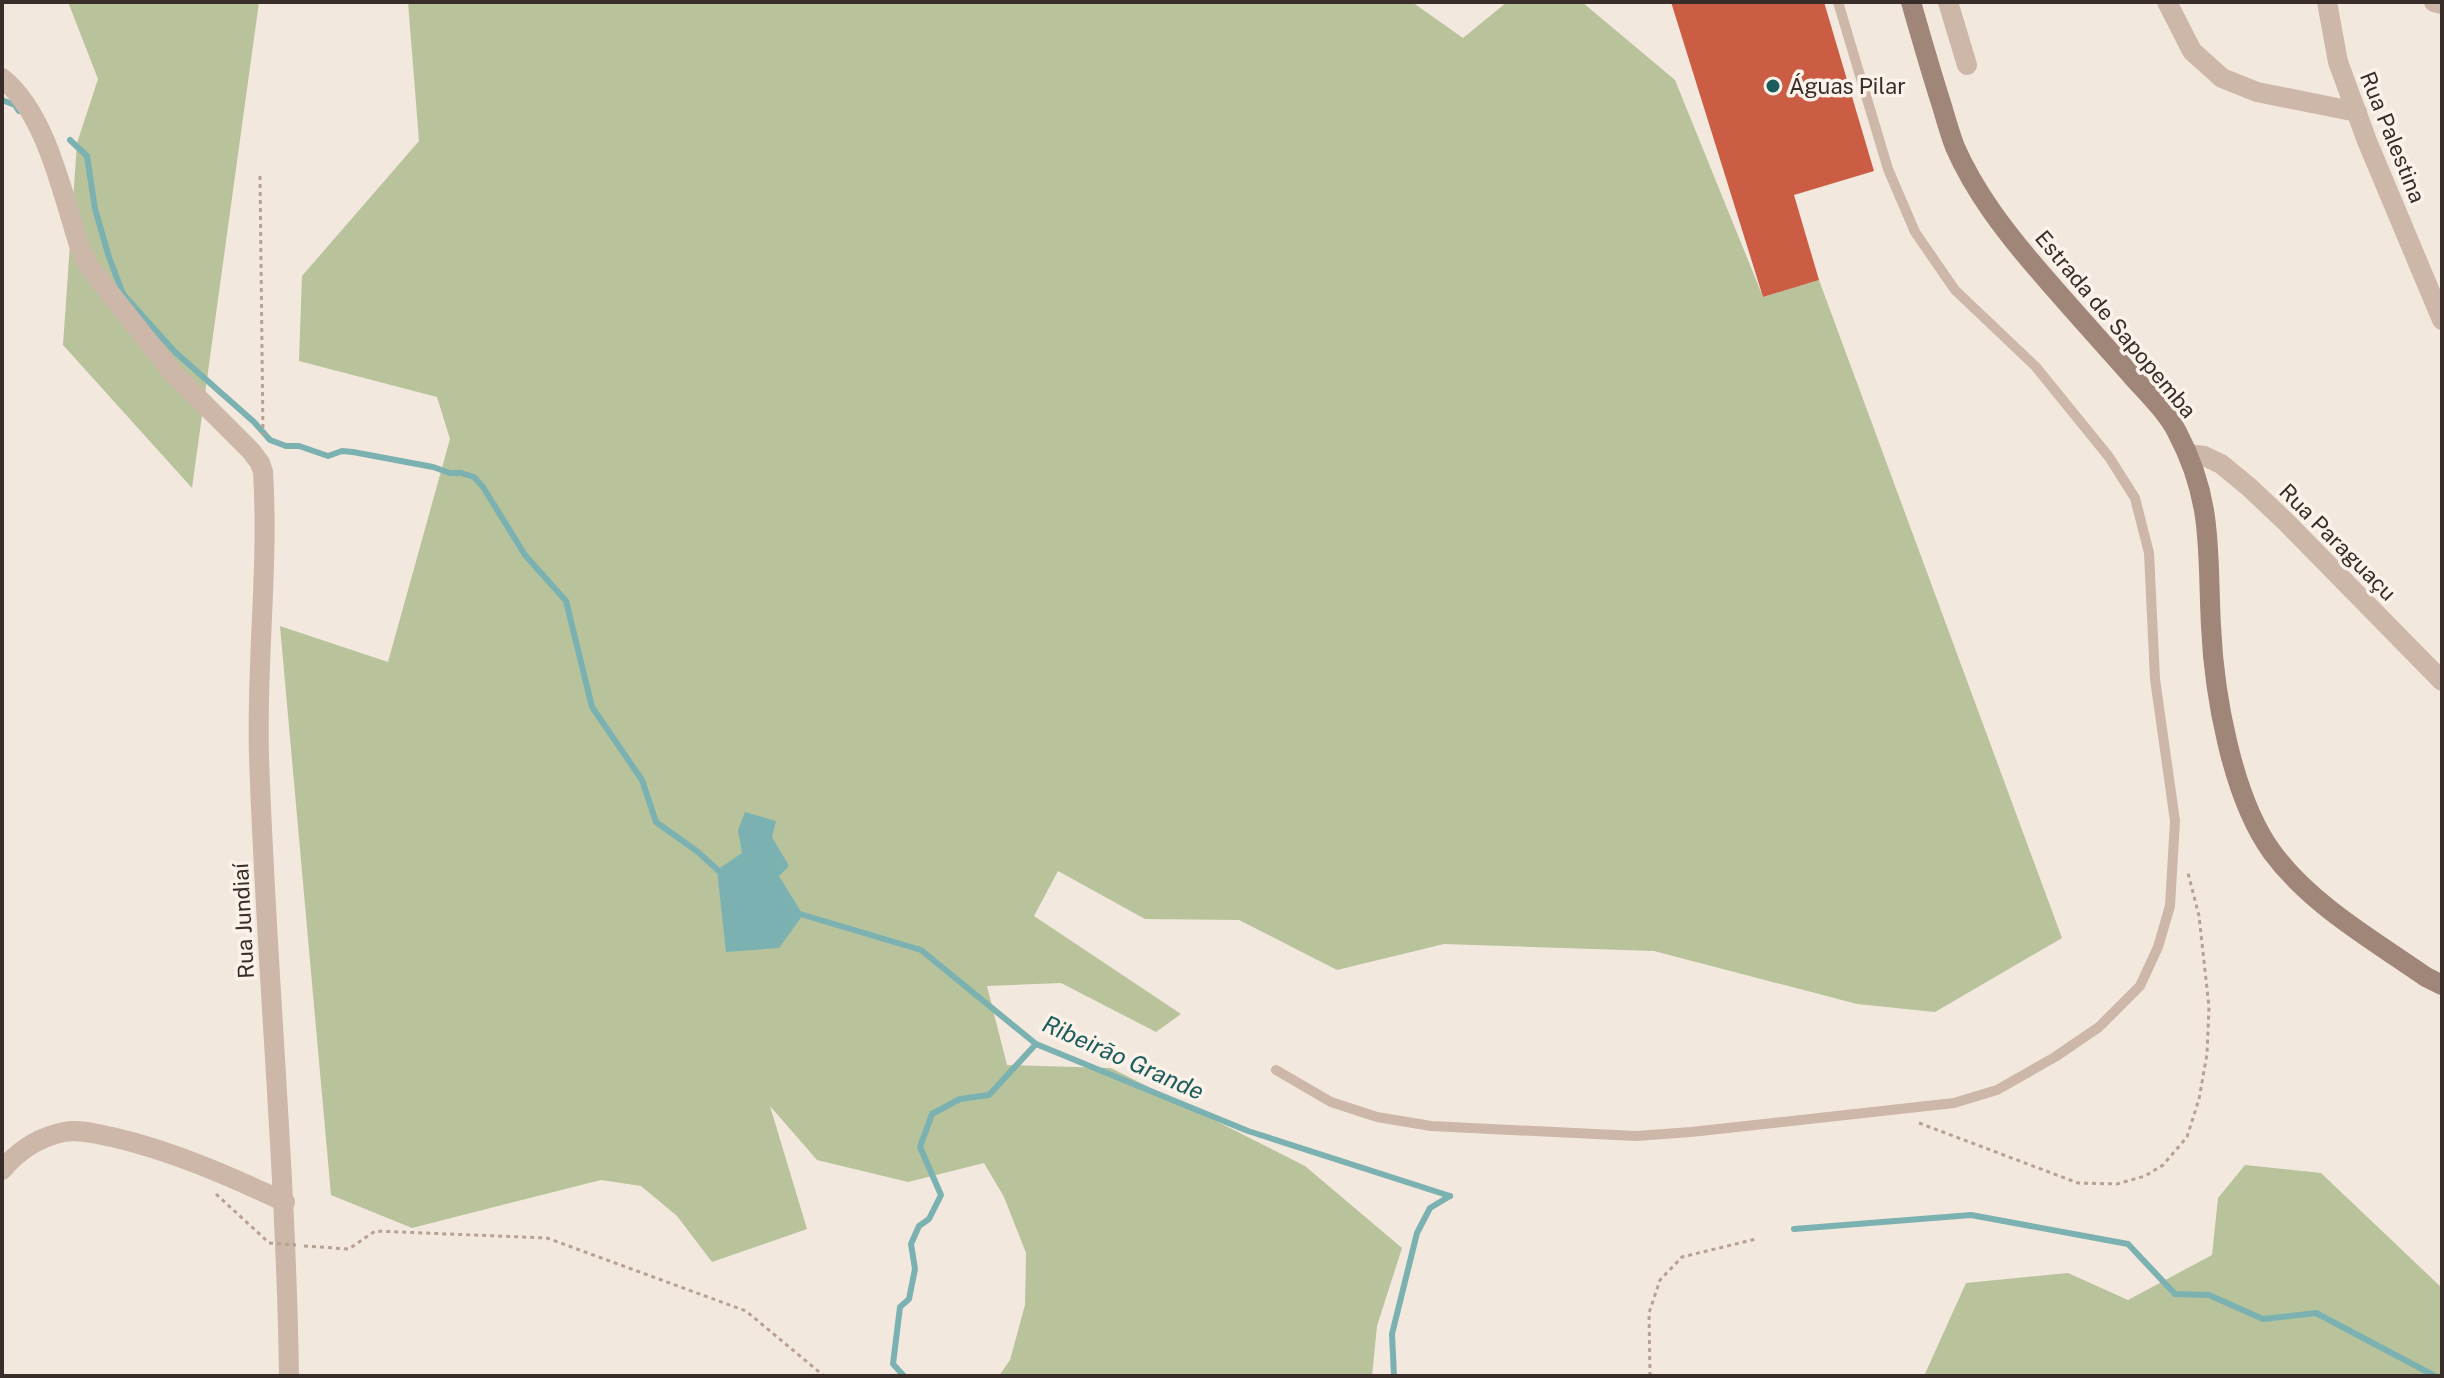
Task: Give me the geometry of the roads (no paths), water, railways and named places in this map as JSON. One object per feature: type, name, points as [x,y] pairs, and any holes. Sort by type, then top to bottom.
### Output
[{"type":"main road","name":"Estrada de Sapopemba","points":[[1911,2],[1955,147],[1990,210],[2038,270],[2148,394],[2175,428],[2189,454],[2207,515],[2214,672],[2222,719],[2242,794],[2251,814],[2272,851],[2295,878],[2327,907],[2442,985]]},
{"type":"street","points":[[1948,2],[1967,65]]},
{"type":"street","points":[[2167,2],[2192,51],[2222,78],[2257,92],[2357,112]]},
{"type":"street","name":"Rua Palestina","points":[[2327,2],[2338,62],[2357,112],[2435,282],[2442,320]]},
{"type":"street","points":[[2434,2],[2442,4]]},
{"type":"street","name":"Rua Jundiaí","points":[[2,78],[20,95],[37,120],[80,248],[90,268],[173,373],[251,451],[263,472],[259,753],[274,1056],[285,1202],[289,1376]]},
{"type":"street","name":"Rua Paraguaçu","points":[[2189,454],[2204,456],[2221,464],[2249,487],[2442,681]]},
{"type":"street","points":[[2,1170],[42,1138],[81,1132],[138,1143],[205,1166],[285,1202]]},
{"type":"lane","points":[[1276,1070],[1331,1102],[1377,1117],[1431,1126],[1636,1136],[1691,1132],[1941,1105],[1997,1090],[2055,1057],[2099,1027],[2140,986],[2158,947],[2170,906],[2175,821],[2155,679],[2149,553],[2135,498],[2109,457],[2036,367],[1955,290],[1915,232],[1888,169],[1838,2]]},
{"type":"water","points":[[745,812],[776,821],[772,837],[789,866],[779,876],[803,915],[779,948],[726,952],[717,870],[742,853],[738,830]]},
{"type":"waterway","points":[[2,100],[15,105],[19,111]]},
{"type":"waterway","points":[[70,140],[87,156],[95,209],[123,294],[175,352],[270,440],[328,456],[342,451],[353,452],[461,473],[474,477],[483,487],[525,555],[566,601],[592,707],[642,780],[656,822],[721,873]]},
{"type":"waterway","name":"Ribeirão Grande","points":[[797,913],[921,950],[1036,1044],[1248,1131],[1450,1196]]},
{"type":"waterway","points":[[904,1376],[893,1364],[900,1307],[909,1299],[915,1269],[911,1244],[919,1226],[929,1219],[941,1195],[920,1147],[932,1114],[960,1099],[989,1095],[1036,1044]]},
{"type":"waterway","points":[[1394,1376],[1392,1334],[1417,1233],[1430,1208],[1450,1196]]},
{"type":"waterway","name":"Ribeirão Grande","points":[[1794,1229],[1971,1215],[2128,1244],[2175,1294],[2209,1295],[2263,1319],[2316,1313],[2435,1376]]},
{"type":"place","name":"Águas Pilar","points":[[1773,86]]}]
